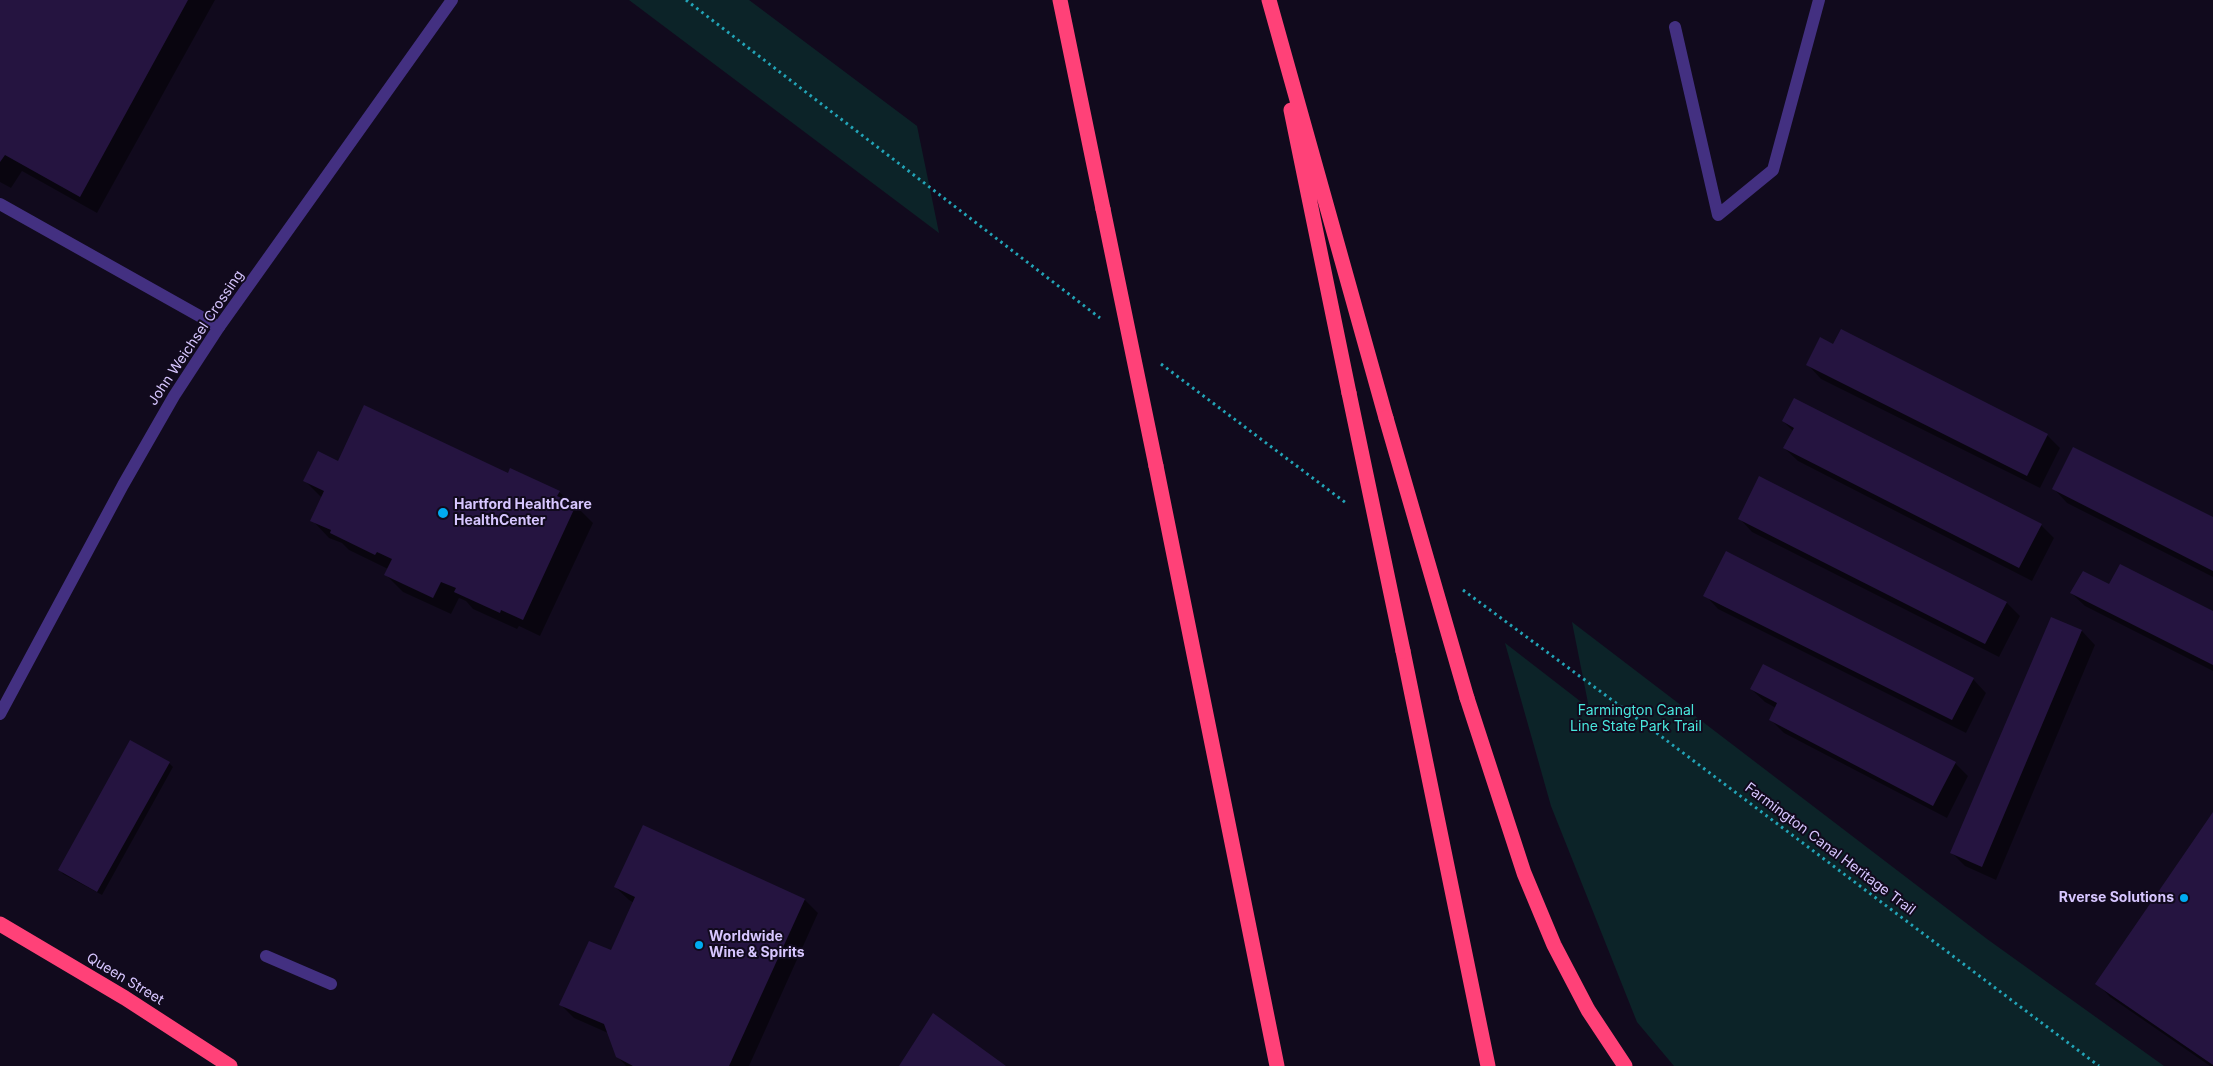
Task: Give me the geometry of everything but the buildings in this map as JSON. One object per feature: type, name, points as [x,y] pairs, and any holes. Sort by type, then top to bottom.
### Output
[{"type":"highway","points":[[1060,0],[1277,1066]]},
{"type":"highway","points":[[1268,0],[1488,1066]]},
{"type":"highway","points":[[1268,0],[1467,698],[1524,873],[1546,927],[1588,1010],[1625,1066]]},
{"type":"highway","name":"Queen Street","points":[[0,924],[125,998],[230,1066]]},
{"type":"street","name":"John Weichsel Crossing","points":[[0,714],[174,396],[219,327],[452,0]]},
{"type":"street","points":[[1675,28],[1718,215],[1772,170],[1819,0]]},
{"type":"street","points":[[0,204],[219,327]]},
{"type":"street","points":[[266,956],[332,984]]},
{"type":"path","name":"Farmington Canal Heritage Trail","points":[[1545,652],[1658,734],[2100,1066]]},
{"type":"green space","points":[[629,0],[749,0],[917,126],[939,233]]},
{"type":"green space","name":"Farmington Canal Line State Park Trail","points":[[1572,622],[1987,939],[2164,1066],[1674,1066],[1637,1022],[1551,806],[1505,643],[1589,708]]},
{"type":"place","name":"Hartford HealthCare HealthCenter","points":[[443,513]]},
{"type":"place","name":"Rverse Solutions","points":[[2184,898]]},
{"type":"place","name":"Worldwide Wine & Spirits","points":[[699,945]]}]
